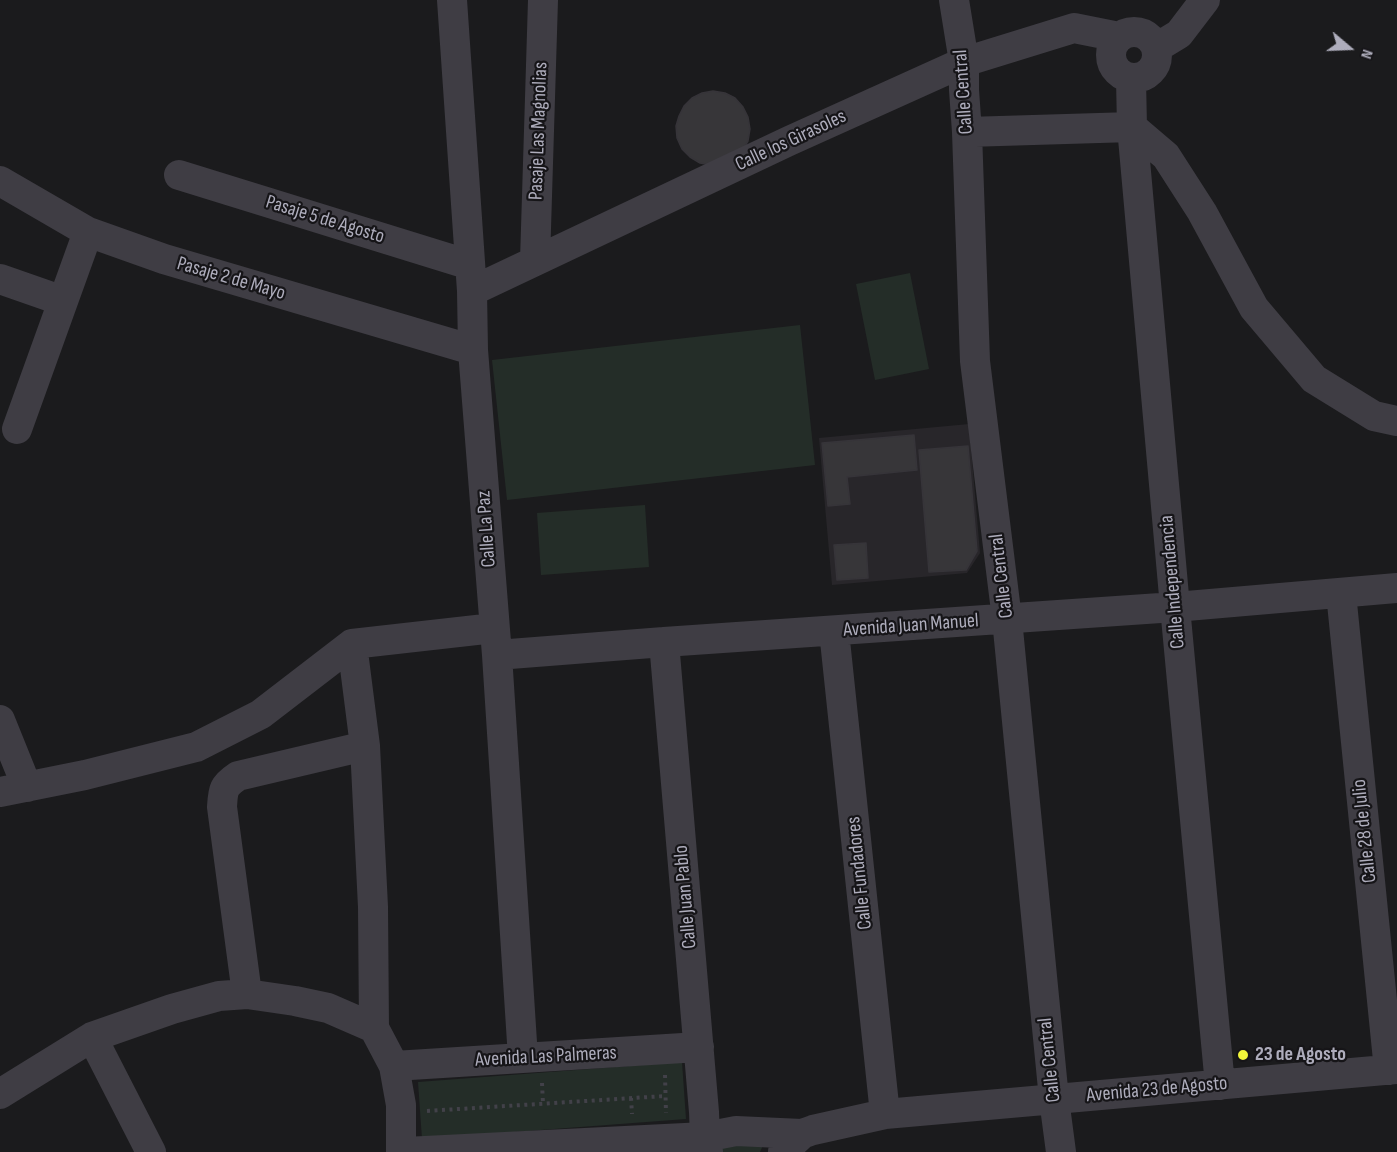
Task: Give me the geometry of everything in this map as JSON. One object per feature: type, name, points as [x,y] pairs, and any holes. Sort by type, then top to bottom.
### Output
[{"type":"street","name":"Calle La Paz","points":[[452,0],[471,278],[473,350],[496,641],[523,1058]]},
{"type":"street","name":"Pasaje Las Magnolias","points":[[535,261],[543,0]]},
{"type":"street","name":"Calle Central","points":[[954,0],[964,63],[975,360],[1007,619],[1060,1152]]},
{"type":"street","points":[[1156,48],[1179,34],[1205,0]]},
{"type":"street","name":"Calle los Girasoles","points":[[471,278],[535,261],[789,141],[964,63],[1074,27],[1119,37]]},
{"type":"street","points":[[1133,32],[1148,36],[1156,48],[1156,63],[1152,70],[1139,78],[1123,76],[1112,65],[1111,50],[1114,43],[1126,33],[1133,32]]},
{"type":"street","name":"Calle Independencia","points":[[1131,78],[1132,126],[1220,1085]]},
{"type":"street","points":[[967,132],[1132,126],[1166,156],[1202,212],[1254,308],[1314,379],[1374,416],[1397,421]]},
{"type":"street","name":"Pasaje 5 de Agosto","points":[[179,175],[471,278]]},
{"type":"street","name":"Pasaje 2 de Mayo","points":[[0,181],[88,232],[164,259],[473,350]]},
{"type":"street","points":[[17,429],[88,232]]},
{"type":"street","points":[[0,279],[63,301]]},
{"type":"street","name":"Avenida Juan Manuel","points":[[352,644],[496,641],[664,642],[1175,607],[1397,588]]},
{"type":"street","name":"Calle 28 de Julio","points":[[1341,593],[1393,1070]]},
{"type":"street","name":"Calle Fundadores","points":[[834,631],[885,1114]]},
{"type":"street","name":"Calle Juan Pablo","points":[[664,642],[706,1144]]},
{"type":"street","points":[[352,644],[365,746],[373,907],[374,1028],[394,1066],[401,1105],[403,1152],[706,1144],[736,1131],[792,1143]]},
{"type":"street","points":[[0,720],[14,790],[196,747],[261,714],[352,644]]},
{"type":"street","points":[[247,994],[222,807],[227,783],[238,776],[365,746]]},
{"type":"street","points":[[0,1094],[92,1037],[172,1009],[219,996],[247,994],[295,1001],[328,1008],[374,1028]]},
{"type":"street","points":[[92,1037],[152,1152]]},
{"type":"street","name":"Avenida Las Palmeras","points":[[394,1066],[699,1047]]},
{"type":"street","name":"Avenida 23 de Agosto","points":[[792,1143],[813,1130],[885,1114],[1393,1070]]},
{"type":"path","points":[[664,1071],[666,1117]]},
{"type":"path","points":[[542,1081],[543,1104]]},
{"type":"path","points":[[422,1112],[665,1096]]},
{"type":"shaded area","points":[[910,273],[929,369],[875,380],[856,284]]},
{"type":"shaded area","points":[[800,325],[815,465],[507,500],[492,360]]},
{"type":"shaded area","points":[[969,424],[980,553],[967,573],[832,585],[819,438]]},
{"type":"shaded area","points":[[645,505],[649,567],[541,575],[537,513]]},
{"type":"shaded area","points":[[682,1062],[686,1119],[422,1139],[418,1082]]},
{"type":"shaded area","points":[[766,1139],[760,1152],[717,1152],[718,1147]]},
{"type":"building","points":[[713,91],[735,98],[748,117],[750,129],[748,141],[742,151],[711,165],[700,163],[682,149],[677,138],[676,126],[684,106],[692,98]]},
{"type":"building","points":[[914,435],[917,470],[847,477],[850,504],[828,506],[822,443]]},
{"type":"building","points":[[968,446],[977,551],[966,570],[929,572],[919,450]]},
{"type":"building","points":[[866,543],[868,578],[837,580],[834,545]]},
{"type":"place","name":"23 de Agosto","points":[[1243,1055]]}]
